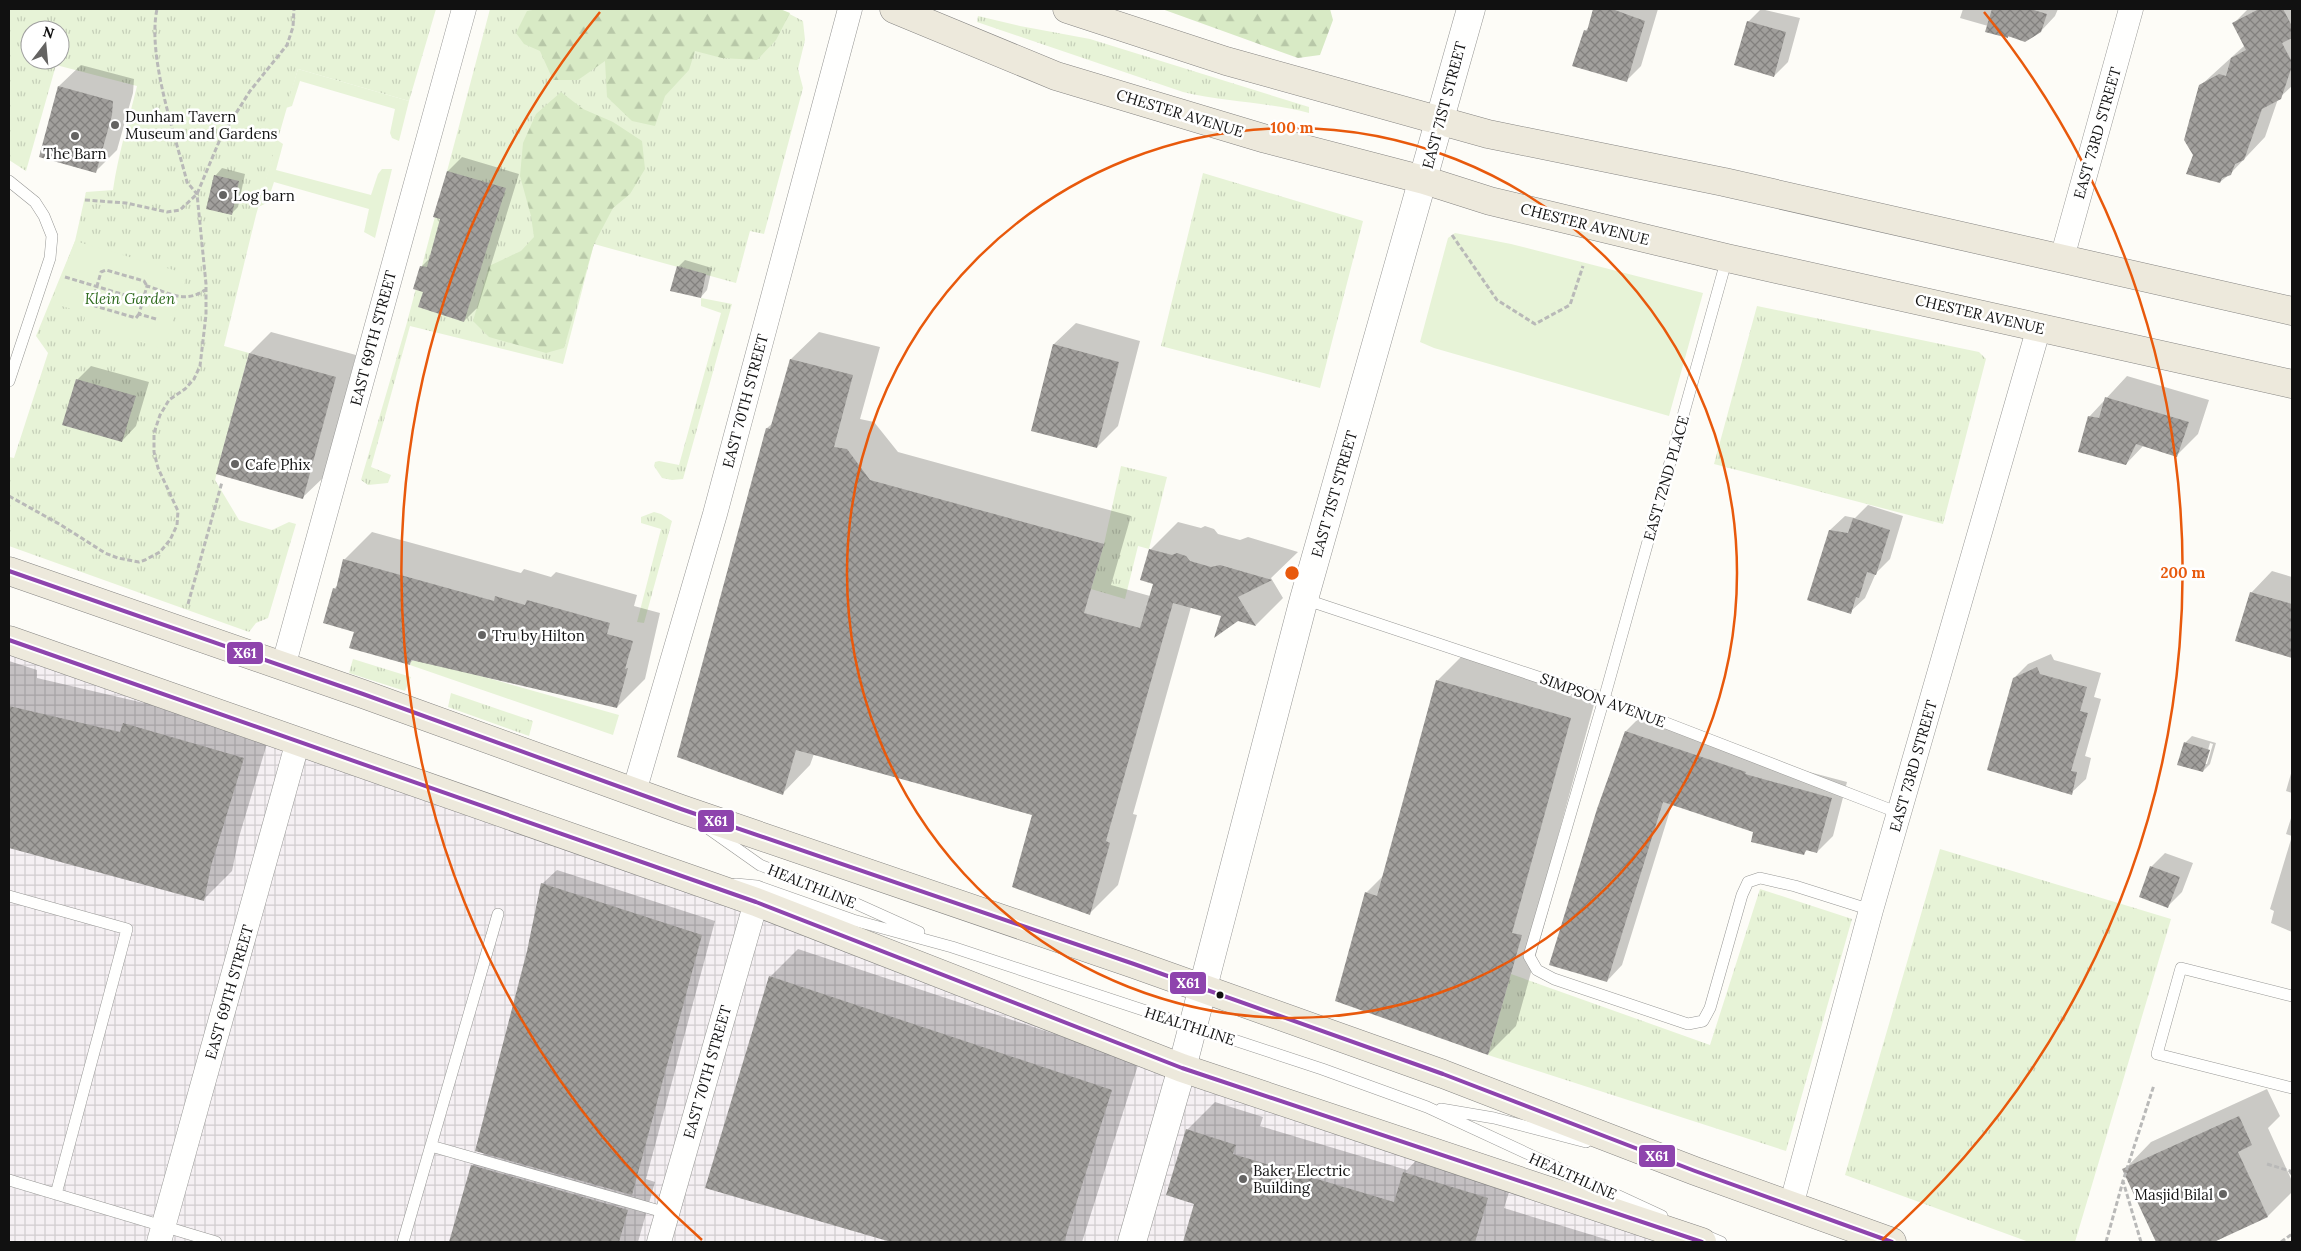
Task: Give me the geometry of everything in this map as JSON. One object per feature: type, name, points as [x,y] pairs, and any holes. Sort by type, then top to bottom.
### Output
[{"type":"main road","name":"CHESTER AVENUE","points":[[894,9],[1056,76],[1266,139],[1424,180],[1490,200],[1727,258],[2292,384]]},
{"type":"main road","points":[[1067,9],[1226,61],[1439,122],[1488,134],[1724,182],[2292,311]]},
{"type":"main road","points":[[9,570],[681,809],[1203,988],[1443,1074],[1695,1171],[1892,1242]]},
{"type":"main road","points":[[9,640],[756,902],[1182,1068],[1702,1242]]},
{"type":"street","name":"EAST 69TH STREET","points":[[283,667],[464,9]]},
{"type":"street","name":"EAST 70TH STREET","points":[[634,792],[715,514],[850,9]]},
{"type":"street","name":"EAST 71ST STREET","points":[[1132,1242],[1182,1068],[1304,599],[1471,9]]},
{"type":"street","name":"EAST 73RD STREET","points":[[2062,258],[2131,9]]},
{"type":"street","name":"EAST 73RD STREET","points":[[1791,1206],[1871,910],[2039,327]]},
{"type":"street","name":"EAST 69TH STREET","points":[[161,1235],[298,741]]},
{"type":"street","name":"EAST 70TH STREET","points":[[659,1242],[756,902]]},
{"type":"lane","points":[[9,181],[36,202],[52,236],[50,258],[9,381]]},
{"type":"lane","name":"EAST 72ND PLACE","points":[[1727,258],[1604,699],[1529,956],[1537,970],[1588,992],[1688,1024],[1703,1021],[1710,1008],[1748,882],[1760,878],[1795,886],[1871,910]]},
{"type":"lane","name":"SIMPSON AVENUE","points":[[1304,599],[1604,699],[1899,813]]},
{"type":"lane","name":"HEALTHLINE","points":[[681,809],[760,865],[828,891],[952,946]]},
{"type":"lane","name":"HEALTHLINE","points":[[694,880],[757,886],[854,920],[952,946],[1193,1026],[1426,1107],[1721,1242]]},
{"type":"lane","points":[[9,896],[127,929],[56,1194]]},
{"type":"lane","points":[[403,1242],[498,914]]},
{"type":"lane","points":[[2292,996],[2181,968],[2157,1054],[2292,1088]]},
{"type":"lane","name":"HEALTHLINE","points":[[1426,1107],[1494,1118],[1695,1171]]},
{"type":"lane","points":[[431,1146],[667,1213]]},
{"type":"lane","points":[[9,1180],[56,1194],[161,1235],[216,1242]]},
{"type":"path","points":[[9,496],[61,525],[105,554],[139,562],[153,558],[160,552],[177,525],[178,511],[158,468],[154,452],[154,433],[160,415],[169,400],[194,379],[200,366],[206,315],[197,194],[187,182],[163,86],[156,41],[157,9]]},
{"type":"path","points":[[85,200],[126,203],[167,212],[180,210],[197,194],[221,137],[250,91],[287,45],[293,27],[294,9]]},
{"type":"path","points":[[1452,235],[1497,300],[1535,324],[1570,305],[1583,266]]},
{"type":"path","points":[[147,286],[139,314],[136,318],[95,306],[93,300],[101,272],[106,270],[144,281],[147,286],[182,298],[195,297],[205,290]]},
{"type":"path","points":[[62,276],[155,304]]},
{"type":"path","points":[[139,314],[156,319]]},
{"type":"path","points":[[187,607],[222,482]]},
{"type":"path","points":[[2106,1242],[2123,1181],[2154,1085]]},
{"type":"path","points":[[2267,1164],[2290,1171],[2292,1176]]},
{"type":"path","points":[[2123,1181],[2141,1242]]},
{"type":"path","points":[[2281,1242],[2292,1234]]},
{"type":"shaded area","points":[[9,640],[1702,1242],[9,1242]]},
{"type":"green space","points":[[9,9],[436,9],[409,101],[298,69],[256,215],[224,346],[249,353],[215,480],[239,520],[272,530],[289,522],[296,524],[268,618],[256,623],[249,632],[9,546],[9,457],[14,458],[48,353],[36,336],[75,241],[86,192],[113,190],[137,86],[70,69],[70,20],[20,20],[20,70],[55,70],[26,171],[9,160]]},
{"type":"green space","points":[[490,9],[780,9],[803,21],[805,40],[798,69],[803,88],[764,234],[750,231],[736,283],[594,244],[563,364],[410,326],[371,467],[391,475],[388,483],[368,485],[361,480],[406,326]]},
{"type":"green space","points":[[538,9],[780,9],[790,13],[776,40],[757,60],[722,58],[695,51],[689,70],[665,96],[655,126],[632,121],[607,97],[605,61],[578,80],[553,80],[540,51],[524,44],[516,33],[527,11]]},
{"type":"green space","points":[[1162,9],[1330,9],[1333,20],[1320,55],[1298,58]]},
{"type":"green space","points":[[978,16],[1090,39],[1309,107],[1309,113],[1278,106],[1183,92],[977,22]]},
{"type":"green space","points":[[298,69],[409,101],[399,141],[392,138],[390,133],[395,109],[300,81],[292,106],[286,108]]},
{"type":"green space","points":[[561,92],[583,109],[613,122],[642,141],[645,169],[630,194],[613,208],[594,244],[564,348],[546,353],[489,337],[473,321],[489,266],[521,251],[534,237],[531,216],[520,176],[523,143],[536,114]]},
{"type":"green space","points":[[277,140],[283,144],[276,170],[371,195],[378,174],[382,169],[392,169],[375,238],[364,232],[369,209],[274,182],[267,203],[258,207]]},
{"type":"green space","points":[[1203,173],[1363,221],[1320,388],[1161,346]]},
{"type":"green space","points":[[1455,233],[1511,244],[1703,293],[1669,416],[1434,348],[1420,342],[1448,238]]},
{"type":"green space","name":"Klein Garden","points":[[75,241],[187,274],[164,349],[83,325],[86,313],[51,303]]},
{"type":"green space","points":[[701,298],[732,304],[683,479],[672,480],[662,478],[654,466],[655,462],[679,465],[721,313],[701,306]]},
{"type":"green space","points":[[1757,306],[1979,352],[1986,359],[1943,524],[1714,464]]},
{"type":"green space","points":[[1121,466],[1167,477],[1149,549],[1138,546],[1125,599],[1091,589],[1104,544]]},
{"type":"green space","points":[[654,512],[672,521],[644,623],[637,622],[661,529],[641,523],[641,517]]},
{"type":"green space","points":[[418,652],[442,665],[619,715],[613,735],[410,665],[411,661],[416,661]]},
{"type":"green space","points":[[353,659],[411,677],[405,691],[349,673]]},
{"type":"green space","points":[[451,693],[533,721],[529,736],[448,707]]},
{"type":"green space","points":[[1940,849],[2171,919],[2075,1242],[2029,1242],[1845,1175]]},
{"type":"green space","points":[[1760,889],[1852,919],[1786,1151],[1488,1055],[1511,974],[1710,1045]]},
{"type":"building","points":[[1593,9],[1612,9],[1645,21],[1627,82],[1572,66],[1584,30],[1587,31]]},
{"type":"building","points":[[1992,9],[2030,9],[2047,14],[2041,32],[2025,42],[2008,36],[2008,38],[1985,32]]},
{"type":"building","points":[[2259,9],[2283,9],[2292,26],[2292,38],[2282,43],[2292,62],[2292,66],[2281,99],[2262,109],[2244,160],[2235,164],[2231,175],[2222,178],[2220,183],[2186,174],[2193,155],[2184,140],[2199,85],[2219,74],[2226,76],[2231,58],[2246,50],[2232,23]]},
{"type":"building","points":[[1747,21],[1786,32],[1774,77],[1734,65]]},
{"type":"building","name":"The Barn","points":[[58,86],[113,101],[112,115],[96,173],[39,157]]},
{"type":"building","points":[[447,171],[506,188],[464,322],[418,307],[423,292],[413,289],[420,266],[427,267],[440,219],[433,217]]},
{"type":"building","name":"Log barn","points":[[214,175],[239,181],[232,215],[206,209]]},
{"type":"building","points":[[677,266],[706,274],[701,298],[670,291]]},
{"type":"building","points":[[1053,344],[1119,362],[1097,448],[1031,431]]},
{"type":"building","points":[[249,353],[336,377],[303,499],[216,474]]},
{"type":"building","points":[[790,359],[853,375],[834,447],[847,449],[870,480],[1104,544],[1084,613],[1140,628],[1153,584],[1140,580],[1149,549],[1172,555],[1177,553],[1186,556],[1190,561],[1211,567],[1220,565],[1272,580],[1238,597],[1256,626],[1238,621],[1214,638],[1221,616],[1173,603],[1106,841],[1110,843],[1090,915],[1012,887],[1032,815],[796,750],[783,795],[677,757],[766,428],[770,429]]},
{"type":"building","points":[[76,379],[136,396],[122,442],[62,425]]},
{"type":"building","points":[[2105,397],[2189,422],[2177,457],[2136,444],[2126,465],[2078,452],[2088,416],[2099,418]]},
{"type":"building","points":[[1853,518],[1890,530],[1876,575],[1867,572],[1859,598],[1856,597],[1851,614],[1807,600],[1829,530],[1848,533]]},
{"type":"building","name":"Tru by Hilton","points":[[343,559],[494,601],[495,596],[525,605],[527,600],[610,623],[607,634],[633,641],[617,708],[411,660],[410,665],[349,648],[354,632],[323,623],[333,588],[336,589]]},
{"type":"building","points":[[2250,592],[2292,604],[2292,658],[2235,641]]},
{"type":"building","points":[[2037,667],[2040,674],[2087,687],[2080,711],[2088,713],[2071,771],[2077,772],[2072,795],[1987,770],[2013,678]]},
{"type":"building","points":[[1436,680],[1571,718],[1512,933],[1522,935],[1488,1055],[1335,1001],[1365,892],[1377,896]]},
{"type":"building","points":[[9,706],[120,732],[123,723],[244,758],[211,866],[204,901],[9,848]]},
{"type":"building","points":[[1625,731],[1746,772],[1745,774],[1832,798],[1817,853],[1806,850],[1804,855],[1751,842],[1753,832],[1663,802],[1607,982],[1549,965],[1597,809]]},
{"type":"building","points":[[2184,742],[2210,750],[2203,772],[2177,765]]},
{"type":"building","points":[[2150,866],[2180,877],[2168,908],[2139,897]]},
{"type":"building","points":[[541,883],[702,935],[632,1195],[475,1151],[527,951]]},
{"type":"building","points":[[769,976],[1112,1090],[1064,1242],[891,1242],[705,1188]]},
{"type":"building","points":[[2239,1116],[2252,1145],[2238,1152],[2268,1217],[2214,1242],[2156,1242],[2122,1169]]},
{"type":"building","name":"Baker Electric Building","points":[[1186,1129],[1236,1145],[1233,1154],[1394,1202],[1403,1172],[1488,1198],[1475,1242],[1183,1242],[1194,1204],[1166,1195]]},
{"type":"building","points":[[471,1165],[628,1210],[619,1242],[449,1242]]},
{"type":"transit line","name":"X61","points":[[9,571],[363,694],[681,809],[1134,964],[1443,1074],[1695,1171],[1892,1242]]},
{"type":"transit line","name":"X61","points":[[9,640],[756,902],[1182,1068],[1702,1242]]},
{"type":"place","name":"Dunham Tavern Museum and Gardens","points":[[115,125]]},
{"type":"place","name":"The Barn","points":[[75,136]]},
{"type":"place","name":"Log barn","points":[[223,195]]},
{"type":"place","name":"Cafe Phix","points":[[235,464]]},
{"type":"place","name":"Tru by Hilton","points":[[482,635]]},
{"type":"place","name":"Baker Electric Building","points":[[1243,1179]]},
{"type":"place","name":"Masjid Bilal","points":[[2223,1194]]}]
